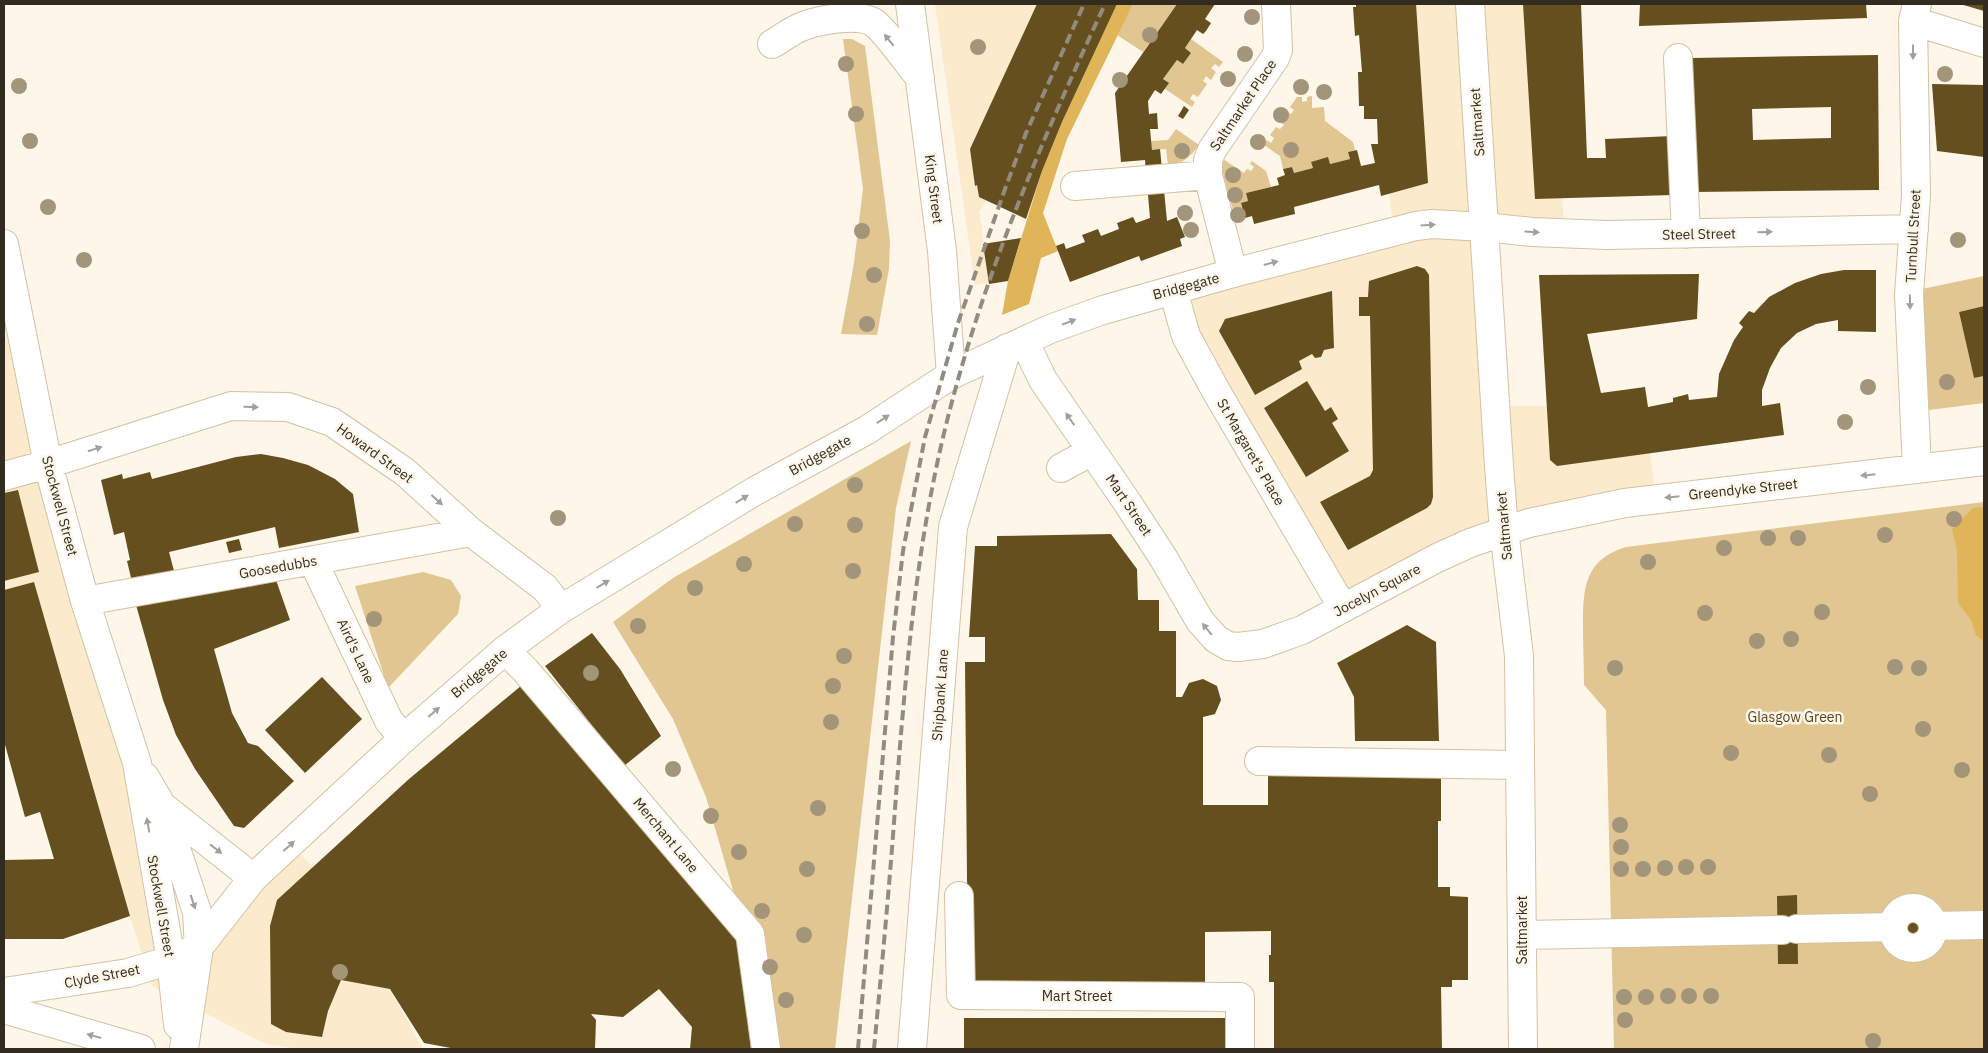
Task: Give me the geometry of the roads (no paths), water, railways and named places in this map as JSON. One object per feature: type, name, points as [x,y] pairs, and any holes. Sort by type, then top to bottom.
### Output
[{"type":"street","name":"King Street","points":[[910,4],[942,251],[951,375]]},
{"type":"street","name":"Saltmarket Place","points":[[1233,273],[1208,176],[1207,165],[1212,150],[1276,58],[1278,50],[1276,4]]},
{"type":"street","name":"Saltmarket","points":[[1470,4],[1493,388],[1504,530],[1517,634],[1523,1049]]},
{"type":"street","points":[[1915,12],[1984,43]]},
{"type":"street","name":"Turnbull Street","points":[[1915,12],[1916,195],[1909,295],[1917,469]]},
{"type":"street","points":[[772,44],[801,27],[821,21],[858,18],[867,20],[880,28],[920,78]]},
{"type":"street","points":[[1678,58],[1686,234]]},
{"type":"street","points":[[1075,186],[1208,176]]},
{"type":"street","name":"Bridgegate","points":[[253,878],[404,738],[505,650],[561,609],[755,491],[866,430],[951,375],[1015,345],[1103,310],[1233,273],[1416,226],[1432,224],[1484,227]]},
{"type":"street","name":"Steel Street","points":[[1484,227],[1532,232],[1607,235],[1914,229]]},
{"type":"street","name":"Stockwell Street","points":[[4,244],[48,464],[85,600],[137,763],[170,960],[182,1049]]},
{"type":"street","name":"St Margaret's Place","points":[[1173,290],[1186,336],[1216,391],[1343,608]]},
{"type":"street","name":"Mart Street","points":[[1015,345],[1092,451],[1164,559],[1208,632],[1216,640],[1228,646],[1249,646]]},
{"type":"street","name":"Shipbank Lane","points":[[912,1049],[953,527],[1015,345]]},
{"type":"street","name":"Howard Street","points":[[4,476],[231,406],[288,407],[332,422],[405,472],[471,532],[545,588],[561,609]]},
{"type":"street","points":[[1061,468],[1092,451]]},
{"type":"street","name":"Greendyke Street","points":[[1504,530],[1568,514],[1625,503],[1984,461]]},
{"type":"street","name":"Jocelyn Square","points":[[1249,646],[1285,637],[1437,558],[1504,530]]},
{"type":"street","name":"Goosedubbs","points":[[85,600],[471,532]]},
{"type":"street","name":"Aird's Lane","points":[[313,561],[389,721],[404,738]]},
{"type":"street","name":"Merchant Lane","points":[[505,650],[526,671],[750,934],[766,1049]]},
{"type":"street","points":[[1259,761],[1520,765]]},
{"type":"street","name":"Stockwell Street","points":[[137,763],[162,806],[196,912],[199,947],[182,1049]]},
{"type":"street","name":"Stockwell Street","points":[[162,806],[253,878]]},
{"type":"street","name":"Clyde Street","points":[[4,992],[128,973],[170,960],[199,947],[253,878]]},
{"type":"street","name":"Mart Street","points":[[959,896],[961,995],[1240,997],[1240,1049]]},
{"type":"street","points":[[1522,935],[1893,927],[1898,915],[1914,908],[1926,913],[1933,926],[1984,926]]},
{"type":"street","points":[[4,1009],[141,1049]]},
{"type":"railway","points":[[858,1049],[893,637],[903,551],[925,437],[958,323],[1005,189],[1026,133],[1084,4]]},
{"type":"railway","points":[[874,1049],[908,655],[927,516],[946,425],[977,317],[1015,211],[1036,158],[1105,4]]},
{"type":"park label","name":"Glasgow Green","points":[[1795,717]]}]
